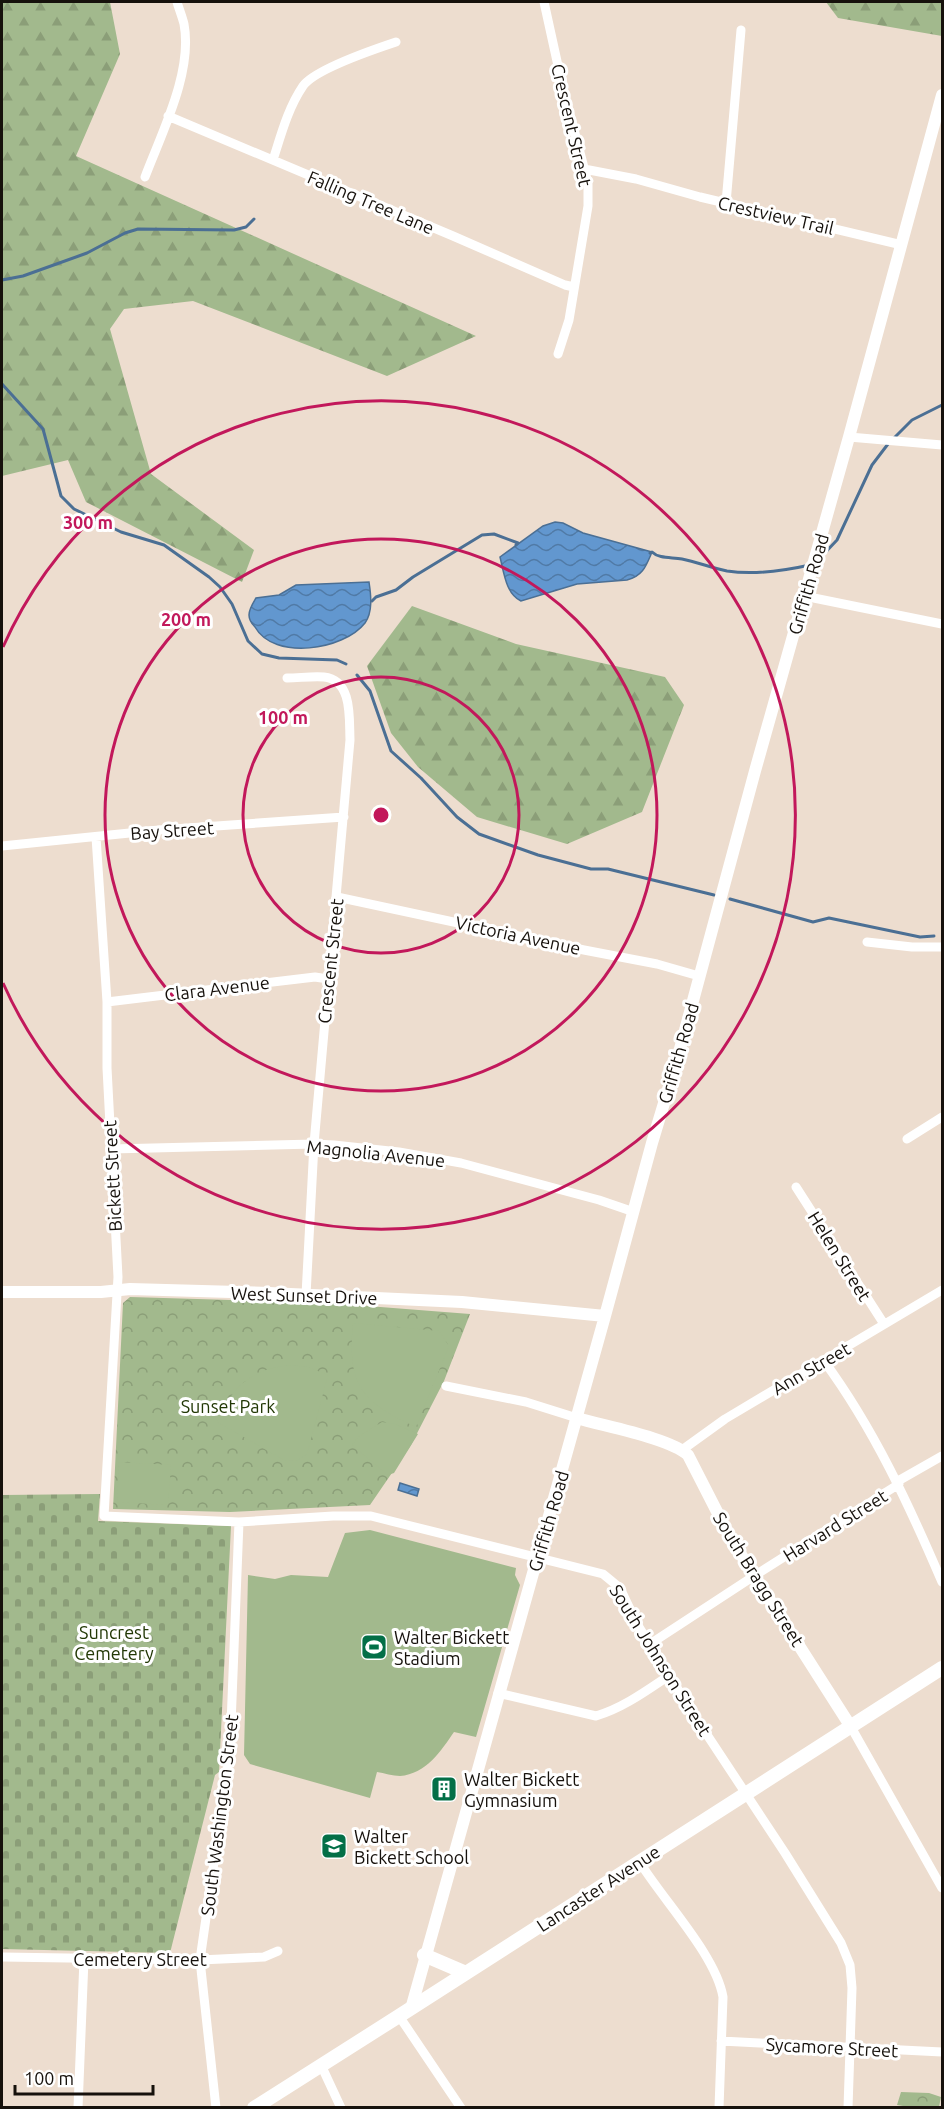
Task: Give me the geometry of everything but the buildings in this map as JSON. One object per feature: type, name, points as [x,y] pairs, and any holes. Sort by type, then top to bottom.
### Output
[{"type":"main road","name":"Lancaster Avenue","points":[[254,2108],[942,1668]]},
{"type":"main road","points":[[424,1955],[466,1973]]},
{"type":"street","points":[[145,177],[176,97],[184,64],[184,26],[177,2]]},
{"type":"street","name":"Crescent Street","points":[[544,2],[562,84],[588,183],[588,206],[569,320],[558,354]]},
{"type":"street","points":[[726,203],[741,30]]},
{"type":"street","points":[[273,160],[291,107],[305,84],[315,76],[373,49],[396,42]]},
{"type":"street","name":"Griffith Road","points":[[405,2013],[424,1955],[606,1316],[942,95]]},
{"type":"street","name":"Falling Tree Lane","points":[[168,116],[574,287]]},
{"type":"street","name":"Crestview Trail","points":[[584,169],[651,183],[902,245]]},
{"type":"street","points":[[849,437],[942,446]]},
{"type":"street","points":[[804,596],[942,624]]},
{"type":"street","name":"Crescent Street","points":[[286,678],[324,677],[337,680],[341,684],[349,712],[350,740],[314,1144],[306,1295]]},
{"type":"street","name":"Bay Street","points":[[2,846],[159,830],[344,817]]},
{"type":"street","name":"Bickett Street","points":[[96,837],[107,1002],[107,1068],[117,1290],[104,1516]]},
{"type":"street","name":"Victoria Avenue","points":[[337,897],[657,964],[699,976]]},
{"type":"street","points":[[867,942],[942,947]]},
{"type":"street","name":"Clara Avenue","points":[[107,1002],[315,977],[328,979]]},
{"type":"street","points":[[907,1139],[942,1118]]},
{"type":"street","name":"Magnolia Avenue","points":[[111,1149],[314,1144],[399,1152],[461,1163],[599,1200],[634,1212]]},
{"type":"street","name":"Helen Street","points":[[796,1186],[884,1324]]},
{"type":"street","name":"West Sunset Drive","points":[[2,1292],[117,1290],[306,1295],[462,1302],[606,1316]]},
{"type":"street","name":"Ann Street","points":[[682,1450],[725,1419],[942,1290]]},
{"type":"street","points":[[824,1361],[899,1483],[942,1582]]},
{"type":"street","points":[[446,1386],[526,1402],[682,1450]]},
{"type":"street","name":"South Bragg Street","points":[[682,1450],[696,1468],[716,1511],[754,1575],[851,1726],[942,1888]]},
{"type":"street","name":"Harvard Street","points":[[650,1644],[942,1456]]},
{"type":"street","name":"South Johnson Street","points":[[104,1516],[239,1522],[371,1516],[603,1574],[612,1580],[620,1588],[650,1644],[747,1793],[840,1943],[850,1965],[852,1988],[848,2108]]},
{"type":"street","name":"South Washington Street","points":[[216,2108],[200,1960],[230,1750],[237,1620],[239,1522]]},
{"type":"street","points":[[498,1693],[596,1716],[631,1701],[670,1676]]},
{"type":"street","points":[[639,1861],[704,1956],[720,1984],[723,1997],[719,2108]]},
{"type":"street","name":"Cemetery Street","points":[[2,1957],[200,1960],[264,1957],[278,1951]]},
{"type":"street","points":[[78,2108],[84,1959]]},
{"type":"street","points":[[405,2013],[461,2108]]},
{"type":"street","name":"Sycamore Street","points":[[721,2041],[942,2052]]},
{"type":"street","points":[[321,2065],[341,2108]]},
{"type":"green space","points":[[2,2],[110,2],[120,54],[76,156],[476,336],[387,376],[193,301],[124,309],[110,329],[151,474],[254,550],[242,582],[86,502],[68,460],[2,476]]},
{"type":"green space","points":[[826,2],[942,2],[942,36],[838,18]]},
{"type":"green space","points":[[412,606],[516,644],[665,677],[684,705],[642,812],[567,844],[477,817],[418,767],[391,733],[367,666]]},
{"type":"green space","name":"Sunset Park","points":[[130,1297],[329,1303],[470,1314],[444,1381],[411,1445],[370,1505],[230,1512],[113,1509],[123,1303]]},
{"type":"green space","points":[[353,1323],[439,1331],[449,1346],[416,1427],[382,1409],[362,1389],[356,1377],[353,1362]]},
{"type":"green space","points":[[290,1365],[308,1367],[328,1375],[307,1454],[298,1460],[291,1461],[284,1460],[217,1422],[229,1399],[244,1382],[264,1371]]},
{"type":"green space","points":[[382,1422],[395,1424],[418,1434],[394,1473],[388,1475],[352,1445],[358,1437]]},
{"type":"green space","points":[[119,1462],[171,1465],[168,1505],[117,1502]]},
{"type":"green space","name":"Suncrest Cemetery","points":[[100,1494],[98,1521],[231,1526],[219,1772],[215,1775],[170,1953],[2,1949],[2,1495]]},
{"type":"green space","name":"Walter Bickett Stadium","points":[[370,1530],[516,1568],[515,1575],[520,1585],[476,1737],[454,1732],[432,1760],[418,1771],[400,1776],[377,1772],[370,1798],[250,1764],[244,1755],[248,1575],[275,1579],[291,1575],[328,1577],[345,1533]]},
{"type":"green space","points":[[901,2092],[929,2093],[941,2097],[939,2107],[897,2105]]},
{"type":"water","points":[[555,522],[563,523],[583,533],[652,552],[643,570],[637,576],[627,580],[577,584],[521,601],[509,588],[500,557],[543,526]]},
{"type":"water","points":[[369,582],[371,598],[368,619],[355,632],[342,640],[326,645],[293,648],[277,645],[264,638],[249,615],[256,598],[279,595],[296,585]]},
{"type":"water","points":[[400,1483],[419,1489],[417,1496],[398,1490]]},
{"type":"waterway","points":[[2,280],[23,276],[87,253],[125,233],[138,229],[234,230],[246,227],[254,219]]},
{"type":"waterway","points":[[2,384],[43,429],[61,496],[74,509],[121,532],[164,545],[209,577],[220,587],[232,604],[248,641],[262,654],[279,658],[337,660],[346,664]]},
{"type":"waterway","points":[[893,439],[912,420],[942,405]]},
{"type":"waterway","points":[[820,558],[837,540],[872,465],[888,444]]},
{"type":"waterway","points":[[372,601],[376,597],[396,590],[482,535],[494,534],[518,543],[516,545]]},
{"type":"waterway","points":[[650,553],[721,570],[748,573],[810,565]]},
{"type":"waterway","points":[[357,675],[370,691],[391,751],[421,778],[457,817],[479,834],[538,855],[591,869],[608,869],[714,895]]},
{"type":"waterway","points":[[730,899],[813,922],[829,918],[920,937],[934,936]]},
{"type":"place","name":"Walter Bickett Stadium","points":[[374,1647]]},
{"type":"place","name":"Walter Bickett Gymnasium","points":[[444,1789]]},
{"type":"place","name":"Walter Bickett School","points":[[334,1846]]}]
